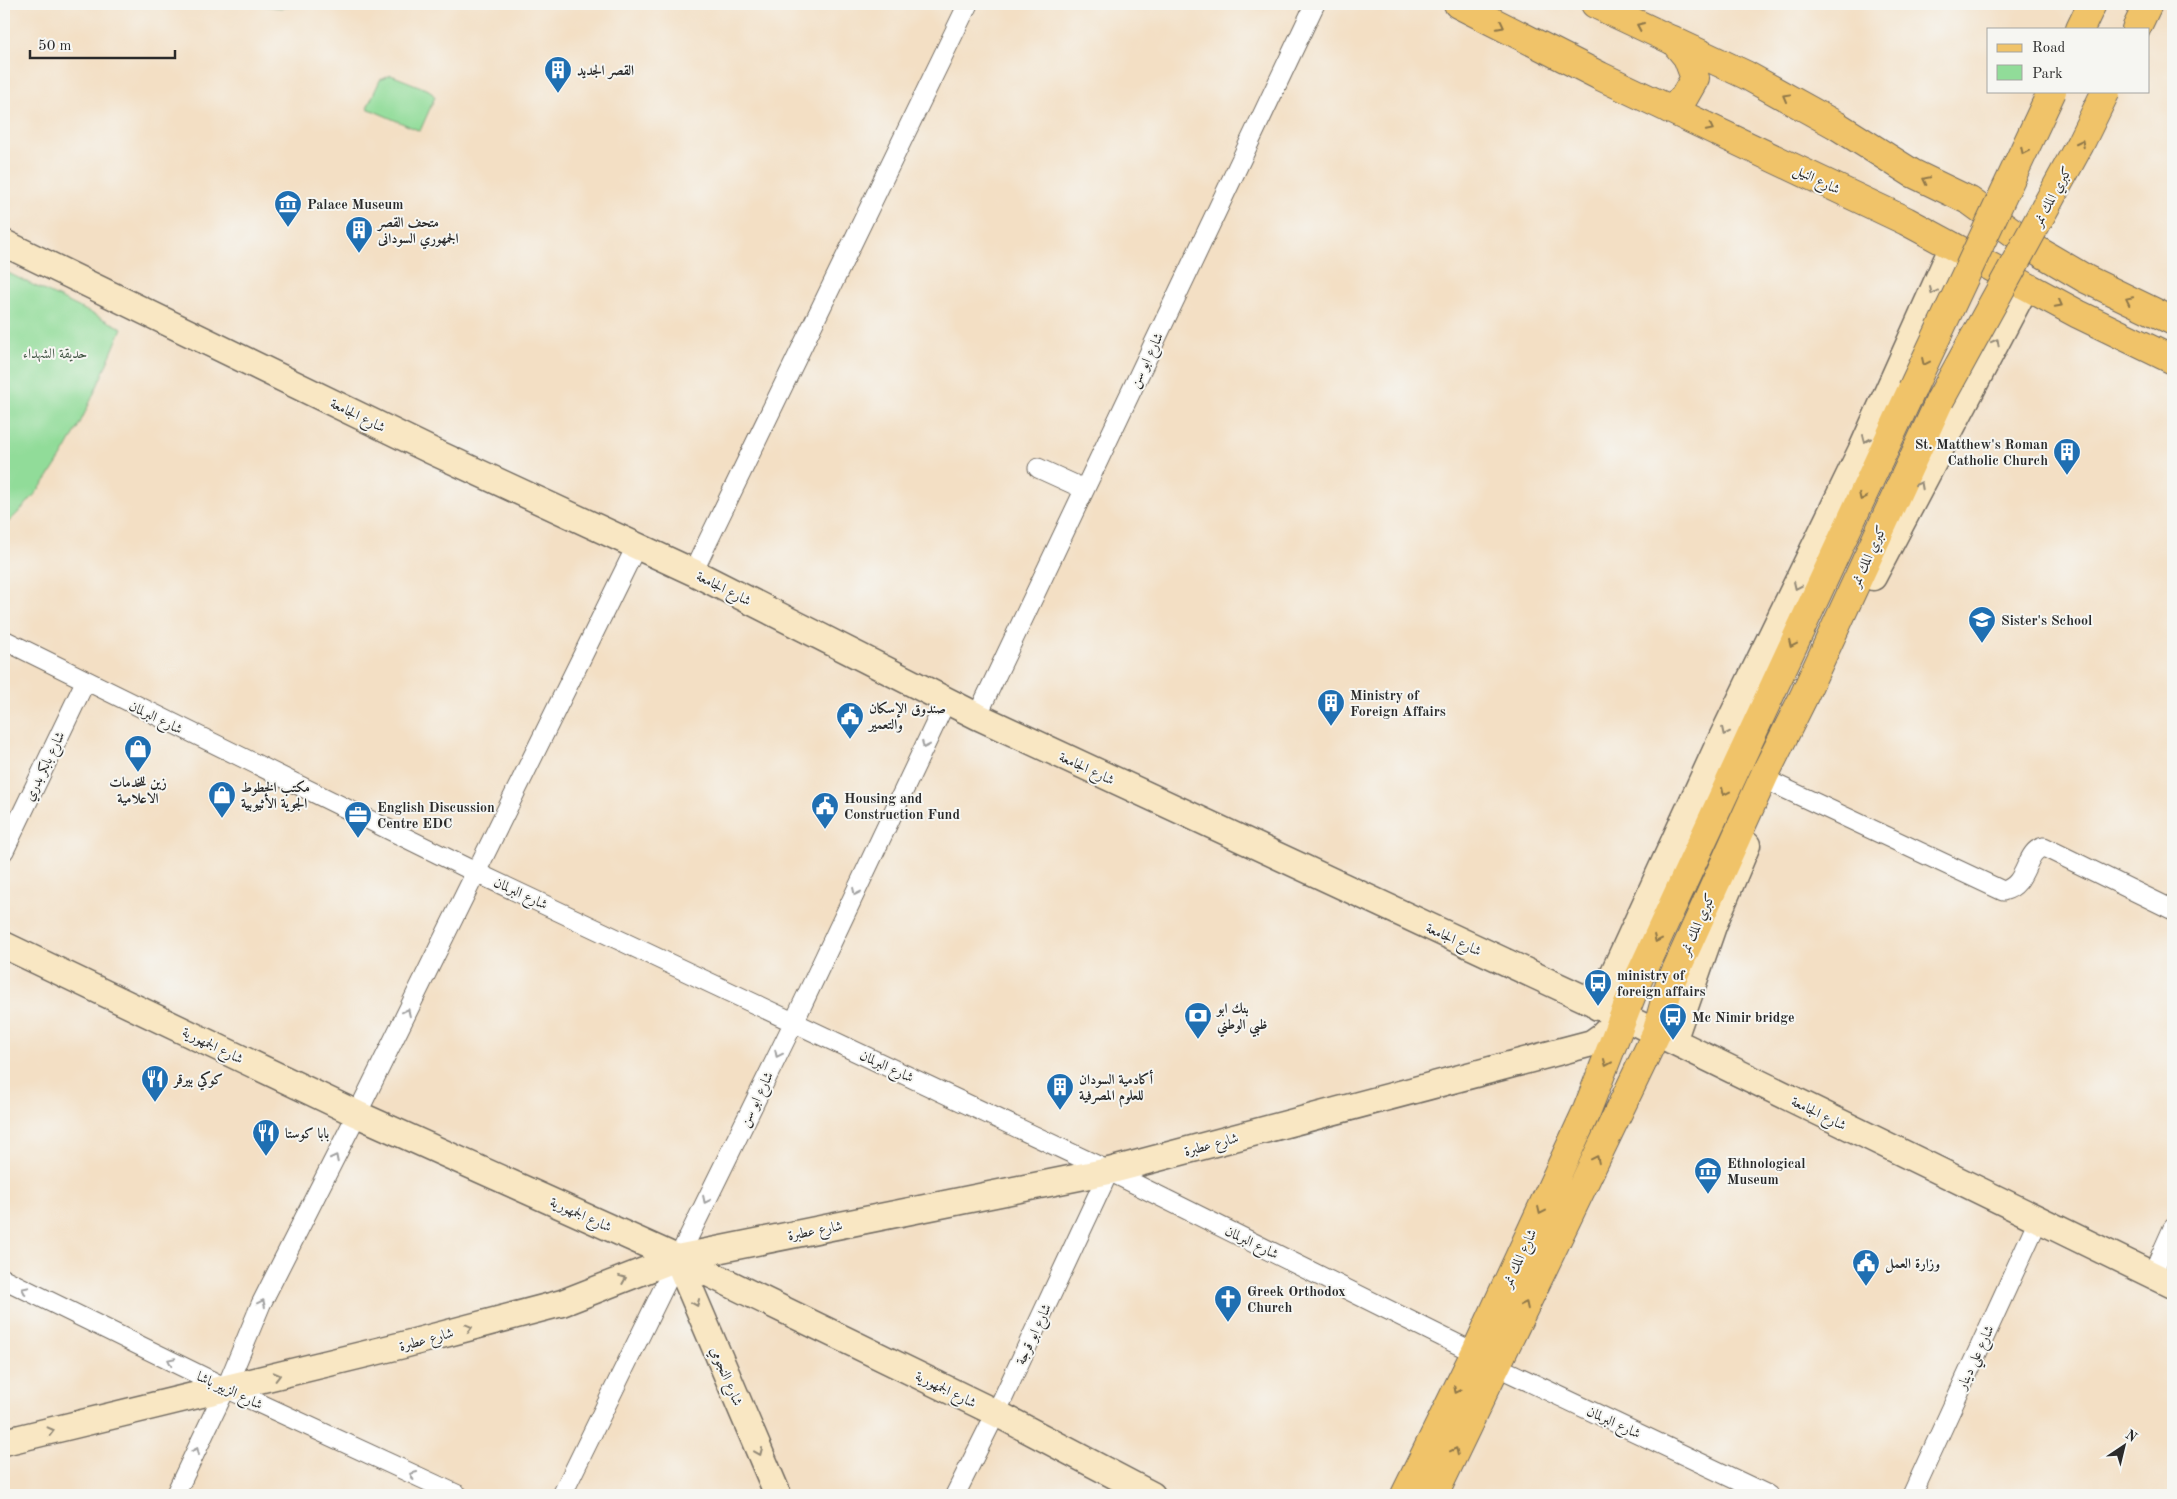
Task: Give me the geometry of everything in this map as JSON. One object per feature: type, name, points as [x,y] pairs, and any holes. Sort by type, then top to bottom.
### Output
[{"type":"main road","name":"شارع النيل","points":[[1458,4],[1669,109],[1906,221],[2078,314],[2173,360]]},
{"type":"main road","points":[[1594,4],[1746,75],[1836,125],[1912,173],[1970,201],[2040,252],[2086,279],[2173,321]]},
{"type":"main road","points":[[2080,28],[2092,4]]},
{"type":"main road","points":[[2136,28],[2148,4]]},
{"type":"main road","points":[[1669,109],[1684,99],[1695,78],[1687,57],[1672,40]]},
{"type":"main road","points":[[1610,1012],[1784,663],[2052,92]]},
{"type":"main road","name":"كبري المك نمر","points":[[1664,1037],[1669,986],[1764,774],[1803,698],[1940,400],[2080,144],[2106,92]]},
{"type":"main road","name":"شارع الجامعة","points":[[4,243],[636,547],[693,572],[977,716],[1664,1037],[2162,1280]]},
{"type":"main road","points":[[1610,1012],[1713,757],[1862,449],[1952,246]]},
{"type":"main road","points":[[1664,1037],[1773,783],[1889,544],[2026,286]]},
{"type":"main road","name":"شارع الجمهورية","points":[[4,945],[357,1114],[677,1258],[996,1413],[1152,1495]]},
{"type":"main road","name":"شارع عطبرة","points":[[4,1442],[562,1303],[677,1258],[1109,1171],[1592,1043],[1602,1036],[1610,1012]]},
{"type":"main road","name":"شارع المك نمر","points":[[1434,1495],[1486,1359],[1611,1053],[1610,1012]]},
{"type":"main road","name":"شارع المك نمر","points":[[1405,1495],[1486,1359],[1664,1037]]},
{"type":"main road","name":"شارع النجومي","points":[[677,1258],[778,1495]]},
{"type":"street","points":[[693,572],[968,4]]},
{"type":"street","name":"شارع ابو سن","points":[[977,716],[1315,4]]},
{"type":"street","points":[[1038,468],[1084,490]]},
{"type":"street","points":[[175,1495],[226,1388],[261,1304],[357,1114],[636,547]]},
{"type":"street","name":"شارع البرلمان","points":[[4,640],[84,682],[475,872],[1109,1171],[1486,1359],[1768,1495]]},
{"type":"street","name":"شارع بابكر بدري","points":[[4,851],[84,682]]},
{"type":"street","name":"شارع ابو سن","points":[[562,1495],[794,1022],[946,701]]},
{"type":"street","points":[[1773,783],[2003,891],[2018,884],[2034,852],[2044,847],[2173,910]]},
{"type":"street","name":"شارع ابو قرجة","points":[[955,1495],[996,1413],[1109,1171]]},
{"type":"street","name":"شارع علي دينار","points":[[1912,1495],[2038,1220]]},
{"type":"street","points":[[2162,1280],[2173,1228]]},
{"type":"street","name":"شارع الزبير باشا","points":[[4,1280],[226,1388],[458,1495]]},
{"type":"green space","points":[[252,4],[295,4],[283,8]]},
{"type":"green space","points":[[391,75],[429,90],[435,97],[420,131],[367,108],[380,80]]},
{"type":"green space","name":"حديقة الشهداء","points":[[4,271],[122,328],[87,408],[60,459],[44,483],[4,526]]},
{"type":"place","name":"القصر الجديد","points":[[558,94]]},
{"type":"place","name":"Palace Museum","points":[[288,228]]},
{"type":"place","name":"متحف القصر الجمهوري السودانى","points":[[359,254]]},
{"type":"place","name":"St. Matthew's Roman Catholic Church","points":[[2067,476]]},
{"type":"place","name":"Sister's School","points":[[1982,644]]},
{"type":"place","name":"Ministry of Foreign Affairs","points":[[1331,727]]},
{"type":"place","name":"صندوق الإسكان والتعمير","points":[[850,740]]},
{"type":"place","name":"زين للخدمات الاعلامية","points":[[138,773]]},
{"type":"place","name":"مكتب الخطوط الجوية الأثيوبية","points":[[222,819]]},
{"type":"place","name":"Housing and Construction Fund","points":[[825,830]]},
{"type":"place","name":"English Discussion Centre EDC","points":[[358,839]]},
{"type":"place","name":"ministry of foreign affairs","points":[[1598,1007]]},
{"type":"place","name":"بنك ابو ظبي الوطني","points":[[1198,1040]]},
{"type":"place","name":"Mc Nimir bridge","points":[[1673,1041]]},
{"type":"place","name":"كوكي بيرقر","points":[[155,1103]]},
{"type":"place","name":"أكادمية السودان للعلوم المصرفية","points":[[1060,1111]]},
{"type":"place","name":"بابا كوستا","points":[[266,1157]]},
{"type":"place","name":"Ethnological Museum","points":[[1708,1195]]},
{"type":"place","name":"وزارة العمل","points":[[1866,1287]]},
{"type":"place","name":"Greek Orthodox Church","points":[[1228,1323]]}]
